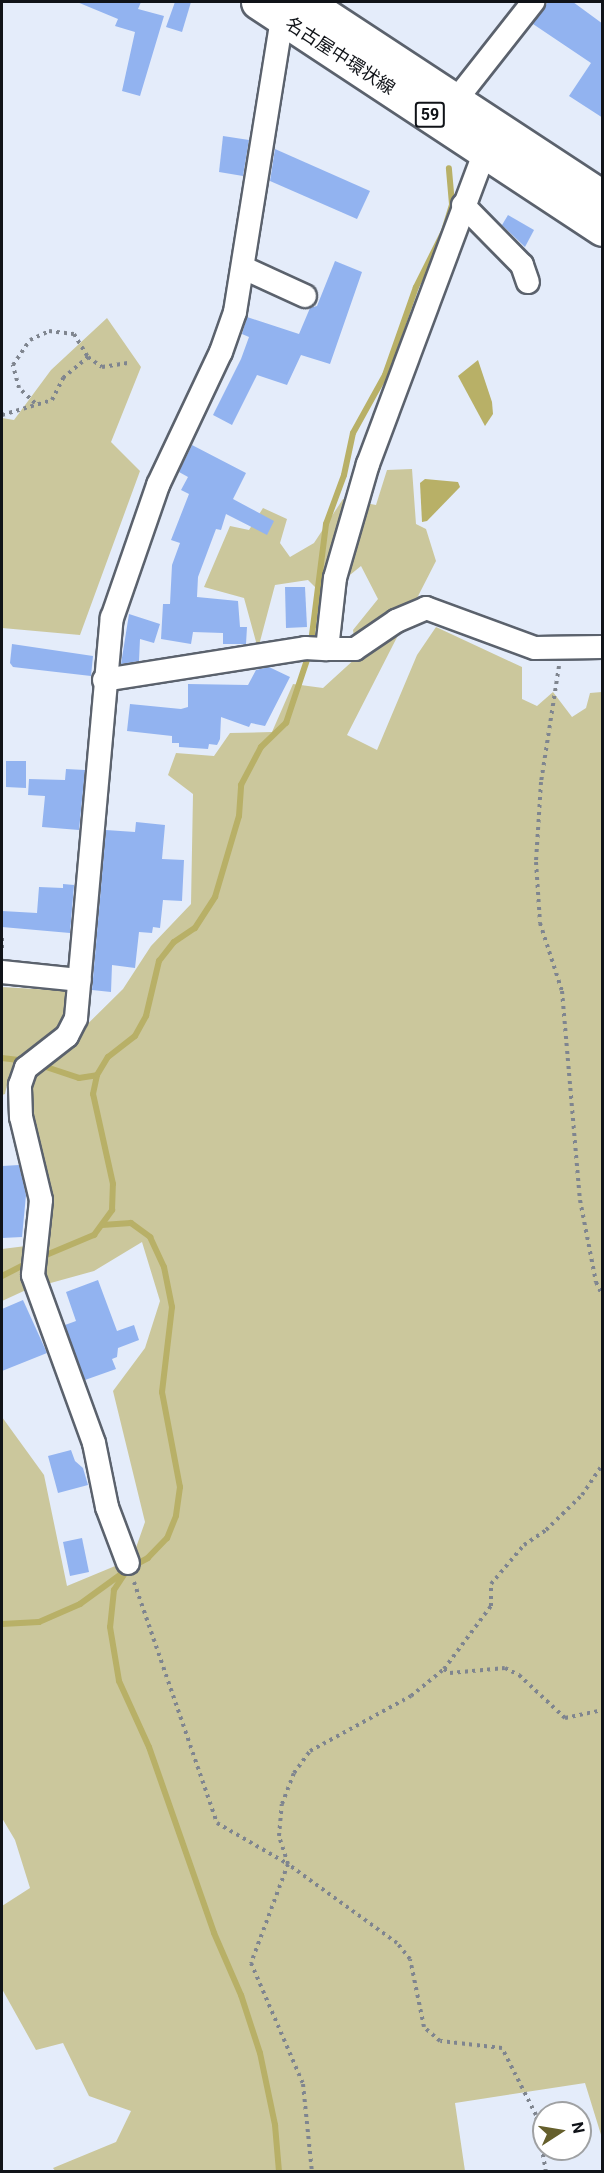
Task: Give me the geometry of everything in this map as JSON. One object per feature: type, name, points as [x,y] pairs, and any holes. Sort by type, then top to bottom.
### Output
[{"type":"main road","name":"名古屋中環状線","points":[[281,7],[456,100],[603,196]]},
{"type":"main road","name":"名古屋中環状線","points":[[281,7],[485,151],[603,229]]},
{"type":"street","points":[[456,100],[533,2]]},
{"type":"street","points":[[128,1563],[107,1507],[94,1443],[33,1275],[41,1200],[21,1117],[20,1085],[26,1068],[67,1036],[76,1018],[104,680],[112,618],[123,579],[158,485],[221,352],[235,312],[244,268],[281,7]]},
{"type":"street","points":[[327,648],[335,578],[351,519],[463,205],[485,151]]},
{"type":"street","points":[[463,205],[522,265],[528,282]]},
{"type":"street","points":[[244,268],[304,296]]},
{"type":"street","points":[[104,680],[305,648],[355,649],[396,621],[426,608],[535,648],[603,647]]},
{"type":"street","points":[[2,972],[80,980]]},
{"type":"path","points":[[35,403],[19,388],[13,365],[30,340],[49,332],[74,334],[88,357],[102,367],[128,363]]},
{"type":"path","points":[[2,415],[35,403],[52,400],[63,378],[88,357]]},
{"type":"path","points":[[562,649],[541,782],[536,862],[538,903],[540,923],[562,990],[580,1200],[596,1282],[603,1295]]},
{"type":"path","points":[[2,938],[2,958]]},
{"type":"path","points":[[312,2172],[303,2084],[251,1963],[288,1864],[279,1836],[282,1804],[294,1773],[310,1751],[411,1696],[444,1669],[491,1606],[491,1584],[524,1545],[546,1530],[582,1495],[603,1465]]},
{"type":"path","points":[[128,1563],[217,1823],[288,1864],[397,1943],[410,1959],[424,2027],[440,2041],[502,2048],[536,2115],[546,2172]]},
{"type":"path","points":[[444,1669],[450,1673],[505,1668],[519,1675],[565,1718],[603,1710]]},
{"type":"shaded area","points":[[107,318],[141,367],[111,442],[140,471],[80,635],[2,628],[2,418],[14,420],[51,370]]},
{"type":"shaded area","points":[[478,360],[492,402],[493,414],[485,426],[458,376]]},
{"type":"shaded area","points":[[412,469],[416,524],[426,529],[436,561],[347,735],[377,750],[417,655],[436,627],[522,667],[522,699],[537,706],[553,692],[572,717],[586,708],[590,693],[602,692],[602,2138],[585,2083],[455,2103],[465,2171],[56,2172],[53,2168],[116,2142],[131,2111],[89,2096],[63,2043],[36,2050],[2,1989],[2,1906],[30,1888],[15,1840],[2,1818],[2,1417],[44,1475],[67,1586],[132,1559],[145,1522],[113,1391],[145,1348],[160,1301],[142,1242],[94,1271],[47,1284],[43,1271],[52,1199],[29,1102],[30,1089],[40,1071],[123,989],[151,946],[191,904],[193,794],[168,775],[176,753],[214,756],[230,733],[272,732],[293,684],[323,688],[357,657],[353,630],[378,599],[361,566],[324,596],[308,580],[275,585],[258,649],[244,598],[204,587],[230,526],[249,530],[263,508],[287,519],[280,543],[290,557],[314,543],[343,499],[376,505],[387,470]]},
{"type":"shaded area","points":[[425,479],[458,482],[460,487],[427,521],[422,522],[420,483]]},
{"type":"shaded area","points":[[2,987],[69,991],[67,1016],[59,1029],[19,1064],[8,1080],[5,1094],[2,1095]]},
{"type":"shaded area","points":[[26,1246],[26,1290],[2,1301],[2,1249]]},
{"type":"building","points":[[77,2],[141,2],[138,9],[164,16],[140,96],[122,91],[135,32],[115,26],[118,19]]},
{"type":"building","points":[[175,2],[191,2],[182,32],[166,27]]},
{"type":"building","points":[[548,2],[573,2],[603,24],[603,118],[569,96],[591,63],[533,24]]},
{"type":"building","points":[[223,136],[249,140],[243,176],[219,172]]},
{"type":"building","points":[[275,149],[370,191],[357,219],[270,181]]},
{"type":"building","points":[[508,215],[534,230],[525,247],[502,225]]},
{"type":"building","points":[[335,261],[362,272],[330,364],[301,355],[287,385],[257,375],[232,425],[213,415],[241,359],[249,337],[242,334],[247,317],[299,334],[310,308],[317,306]]},
{"type":"building","points":[[192,445],[246,473],[233,499],[274,521],[267,535],[226,514],[221,530],[216,529],[198,577],[197,597],[238,601],[240,627],[247,627],[246,644],[223,644],[223,633],[193,632],[191,644],[161,639],[163,604],[170,604],[172,565],[180,543],[171,540],[189,494],[181,490],[188,477],[179,472]]},
{"type":"building","points":[[285,587],[305,587],[307,627],[286,628]]},
{"type":"building","points":[[129,614],[160,624],[154,643],[140,639],[139,661],[121,664]]},
{"type":"building","points":[[12,644],[93,656],[91,676],[13,667],[10,663]]},
{"type":"building","points":[[269,667],[290,677],[265,726],[251,723],[249,727],[221,717],[220,739],[217,745],[209,744],[208,749],[179,747],[179,743],[172,743],[172,736],[127,731],[130,704],[181,709],[188,707],[188,684],[248,685],[256,670]]},
{"type":"building","points":[[6,761],[26,761],[26,788],[6,787]]},
{"type":"building","points":[[66,769],[85,770],[79,830],[42,827],[45,796],[28,795],[29,779],[65,780]]},
{"type":"building","points":[[136,822],[165,825],[162,859],[184,860],[182,901],[163,900],[160,928],[153,927],[152,933],[139,932],[135,968],[112,965],[111,992],[92,990],[106,830],[135,832]]},
{"type":"building","points":[[63,884],[74,885],[70,933],[2,927],[2,911],[37,913],[39,887],[63,888]]},
{"type":"building","points":[[19,1165],[26,1195],[22,1237],[2,1238],[2,1166]]},
{"type":"building","points":[[98,1280],[117,1331],[134,1325],[139,1340],[118,1348],[117,1357],[112,1359],[116,1369],[85,1380],[65,1325],[76,1321],[66,1292]]},
{"type":"building","points":[[23,1300],[47,1353],[2,1371],[2,1309]]},
{"type":"building","points":[[71,1450],[75,1461],[83,1468],[88,1485],[58,1493],[48,1456]]},
{"type":"building","points":[[82,1538],[89,1572],[70,1576],[63,1542]]},
{"type":"waterway","points":[[312,635],[326,524],[344,475],[353,433],[385,375],[416,287],[444,231],[452,204],[449,168]]},
{"type":"waterway","points":[[39,1258],[94,1235],[112,1210],[113,1184],[93,1094],[97,1075],[108,1057],[135,1036],[146,1016],[159,961],[174,942],[195,928],[215,897],[239,816],[241,785],[261,747],[286,723],[309,654]]},
{"type":"waterway","points":[[2,1058],[27,1061]]},
{"type":"waterway","points":[[40,1065],[79,1078],[97,1075]]},
{"type":"waterway","points":[[102,1225],[131,1223],[150,1237],[164,1267],[172,1307],[162,1392],[180,1487],[176,1516],[167,1538],[148,1558],[133,1566]]},
{"type":"waterway","points":[[2,1276],[30,1262]]},
{"type":"waterway","points":[[127,1570],[114,1590],[110,1627],[119,1681],[149,1747],[214,1933],[241,1995],[260,2053],[275,2125],[279,2172]]},
{"type":"waterway","points":[[2,1624],[39,1622],[80,1604],[124,1572]]}]
